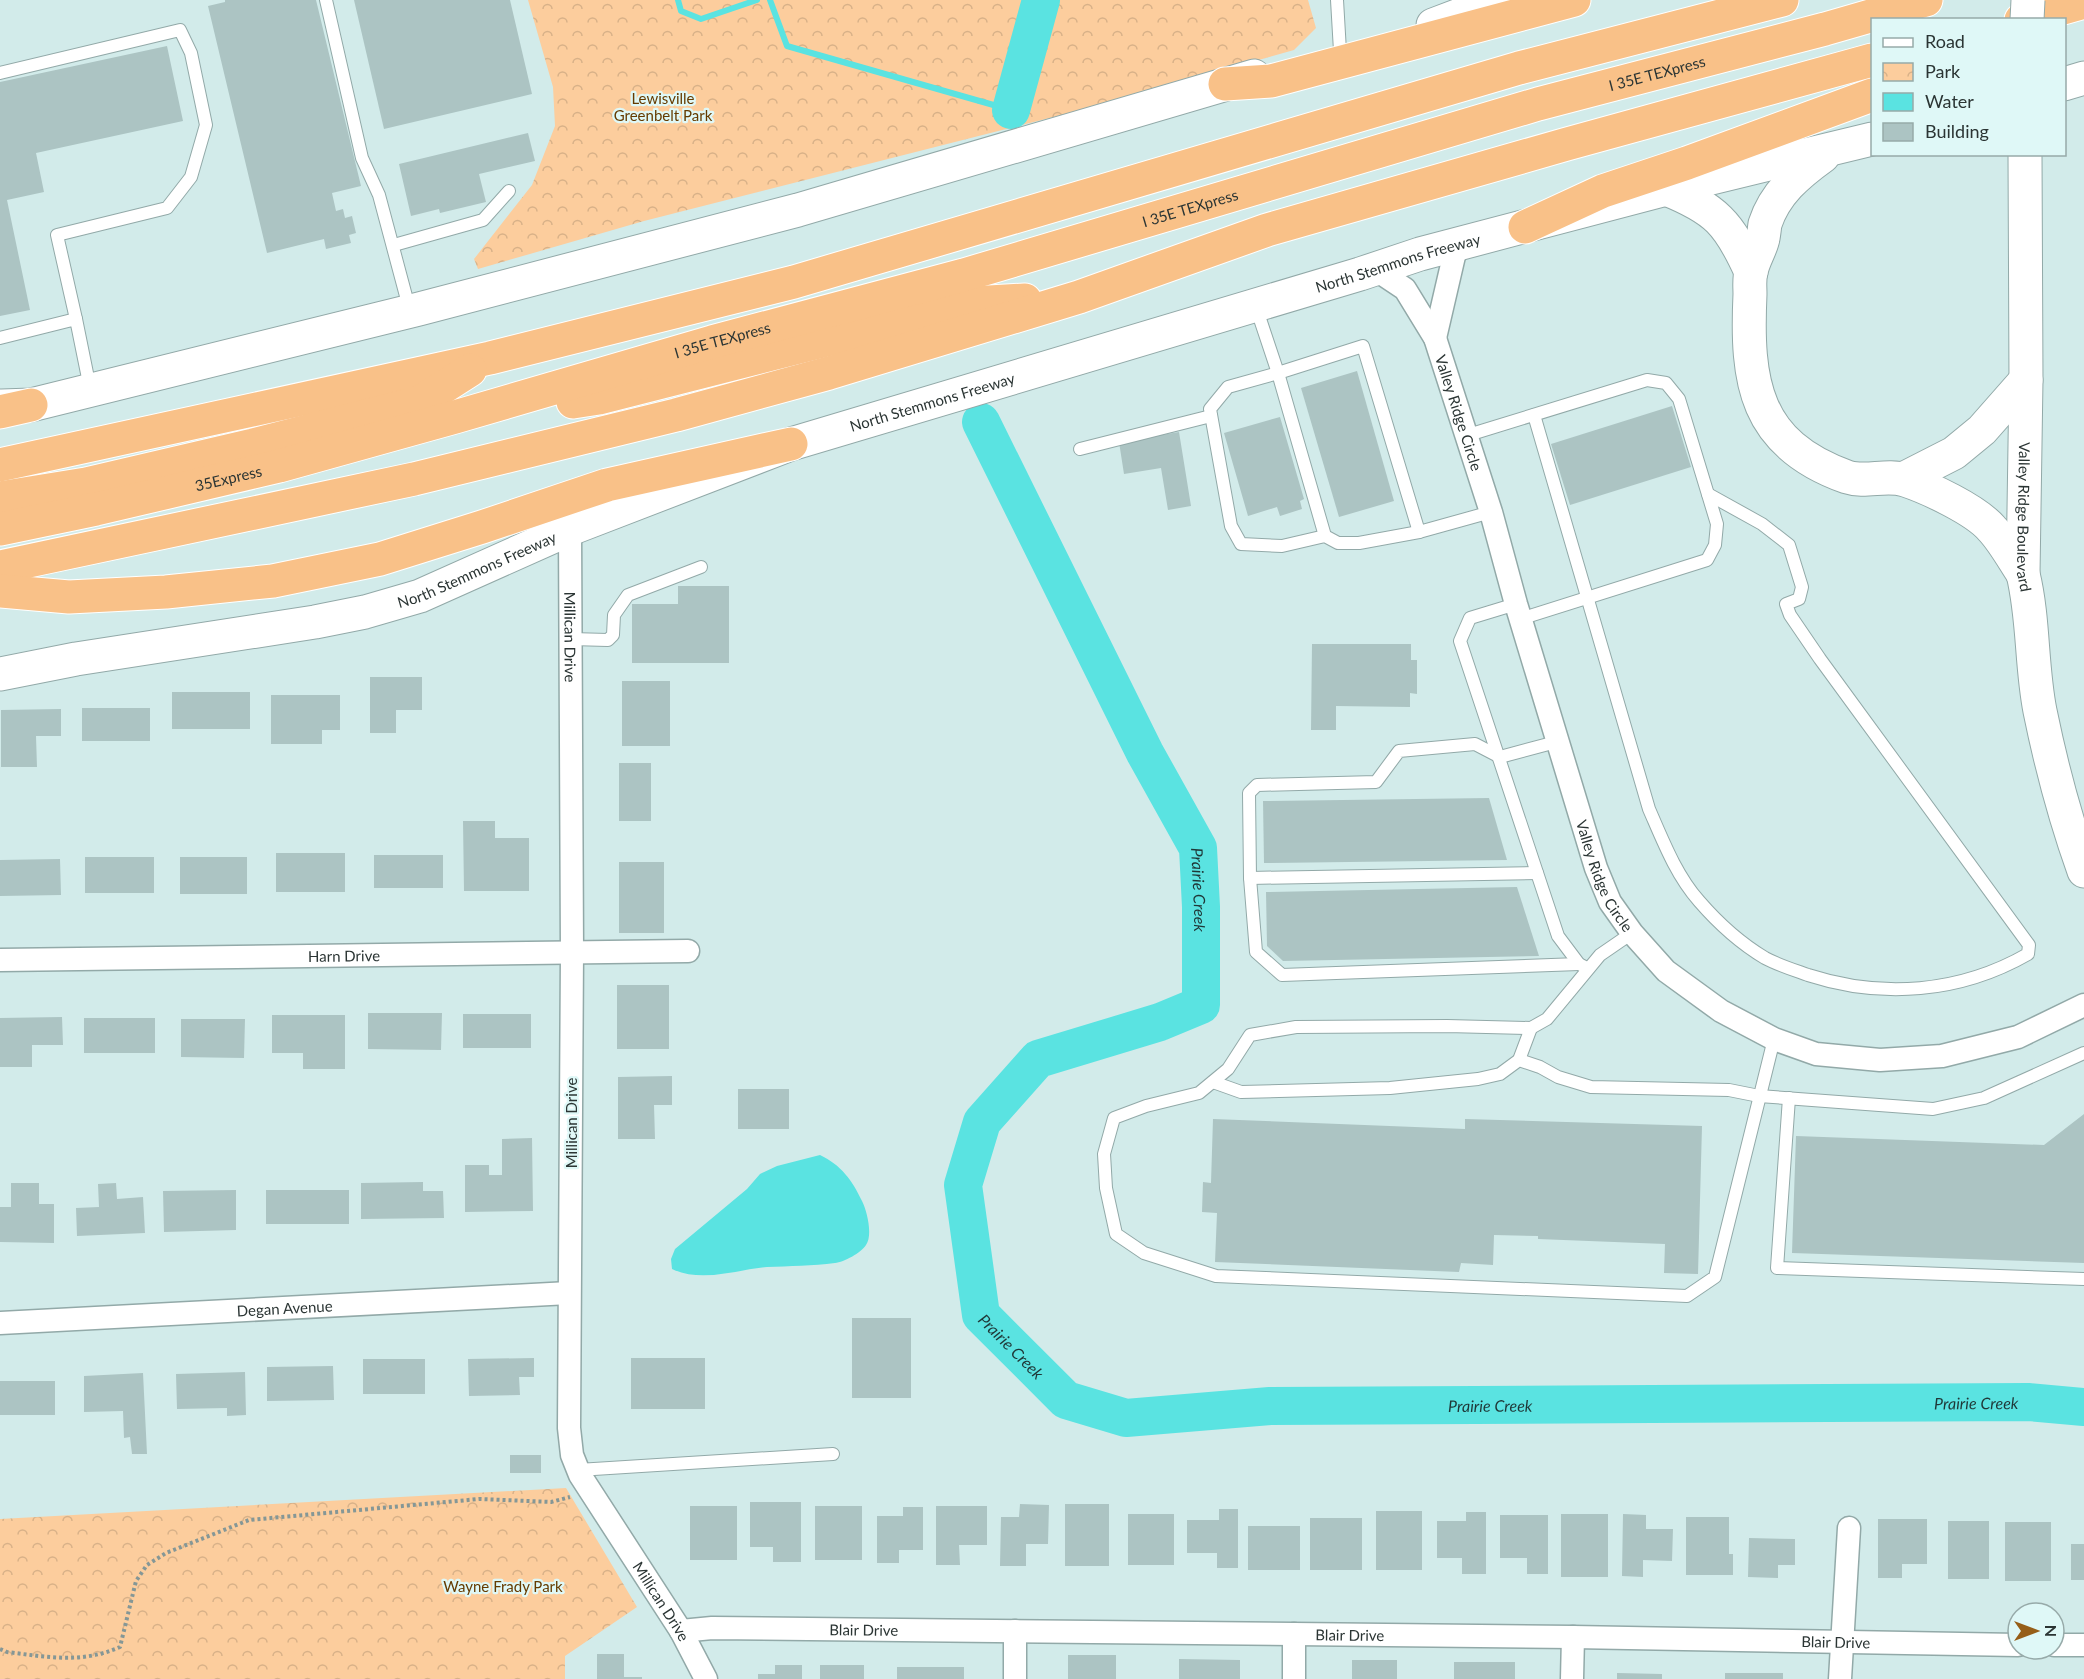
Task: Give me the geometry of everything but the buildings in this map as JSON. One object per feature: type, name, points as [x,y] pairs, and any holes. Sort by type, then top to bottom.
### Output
[{"type":"highway","points":[[1225,84],[1271,81],[1574,0]]},
{"type":"highway","points":[[0,465],[490,358],[794,282],[1519,68],[1782,0]]},
{"type":"highway","name":"I 35E TEXpress","points":[[455,417],[712,342],[964,275],[1538,104],[1825,29],[1926,0]]},
{"type":"highway","points":[[2028,18],[2084,2]]},
{"type":"highway","points":[[2066,19],[2084,10]]},
{"type":"highway","points":[[0,567],[414,479],[676,415],[829,373],[1079,297],[1267,230],[1871,60]]},
{"type":"highway","points":[[1525,227],[1603,190],[1687,163],[1871,95]]},
{"type":"highway","points":[[455,417],[599,398],[972,303],[1079,297]]},
{"type":"highway","points":[[0,498],[86,483],[253,445],[420,402],[490,358]]},
{"type":"highway","name":"35Express","points":[[0,529],[279,466],[455,417]]},
{"type":"highway","points":[[0,591],[69,597],[166,592],[273,581],[380,559],[607,485],[791,444]]},
{"type":"main road","points":[[10,408],[410,312],[798,210],[1441,23],[1499,0]]},
{"type":"main road","points":[[2027,18],[2028,0]]},
{"type":"main road","points":[[2066,83],[2084,78]]},
{"type":"main road","name":"North Stemmons Freeway","points":[[0,674],[76,659],[305,624],[364,612],[420,596],[570,529],[791,444],[1255,306],[1420,254],[1666,189],[1871,139]]},
{"type":"main road","points":[[1832,149],[1800,173],[1778,197],[1765,225],[1762,242],[1751,272],[1748,336],[1760,402],[1770,424],[1787,444],[1811,461],[1849,478],[1903,479],[1967,508],[1991,527],[2023,574]]},
{"type":"main road","name":"Valley Ridge Boulevard","points":[[2025,156],[2026,380],[2023,574],[2028,594],[2040,710],[2058,792],[2084,871]]},
{"type":"main road","points":[[1666,189],[1690,199],[1718,217],[1737,244],[1751,272]]},
{"type":"main road","points":[[1903,479],[1954,453],[1982,430],[2026,380]]},
{"type":"street","name":"Valley Ridge Circle","points":[[1435,338],[1454,256],[1461,243]]},
{"type":"street","name":"Valley Ridge Circle","points":[[1375,269],[1405,289],[1435,338],[1491,512],[1556,742],[1596,868],[1610,902],[1632,933],[1666,970],[1712,1005],[1774,1039],[1816,1054],[1880,1060],[1942,1056],[2018,1037],[2084,1005]]},
{"type":"street","name":"Millican Drive","points":[[570,529],[572,952],[569,1428],[572,1455],[590,1492],[681,1631],[706,1679]]},
{"type":"street","name":"Harn Drive","points":[[0,960],[688,951]]},
{"type":"street","name":"Degan Avenue","points":[[0,1323],[569,1293]]},
{"type":"street","points":[[1840,1679],[1848,1528]]},
{"type":"street","name":"Blair Drive","points":[[681,1631],[712,1628],[1015,1631],[2006,1645]]},
{"type":"street","points":[[1015,1631],[1015,1679]]},
{"type":"street","points":[[1294,1634],[1294,1679]]},
{"type":"street","points":[[1572,1679],[1573,1637]]},
{"type":"street","points":[[2066,1645],[2084,1645]]},
{"type":"lane","points":[[326,0],[362,158],[379,195],[410,312]]},
{"type":"lane","points":[[1337,0],[1340,51]]},
{"type":"lane","points":[[0,73],[180,30],[191,53],[206,125],[191,177],[166,208],[57,235],[90,390]]},
{"type":"lane","points":[[394,245],[483,220],[508,191]]},
{"type":"lane","points":[[1255,306],[1278,373],[1325,536]]},
{"type":"lane","points":[[0,338],[76,319]]},
{"type":"lane","points":[[1419,532],[1363,346],[1228,387],[1210,409],[1231,526],[1241,544],[1282,546],[1325,536],[1338,543],[1359,543],[1419,532],[1491,512]]},
{"type":"lane","points":[[1465,436],[1647,380],[1665,382],[1679,399],[1717,524],[1715,544],[1707,560],[1589,597],[1470,618],[1460,641],[1558,936],[1584,966]]},
{"type":"lane","points":[[1534,414],[1649,809],[1676,869],[1698,900],[1736,938],[1766,958],[1834,983],[1901,990],[1934,988],[2005,967],[2028,954],[2030,945],[1790,615],[1786,604],[1799,599],[1802,587],[1789,545],[1762,524],[1708,494]]},
{"type":"lane","points":[[1080,449],[1211,416]]},
{"type":"lane","points":[[571,639],[608,640],[613,635],[614,615],[628,595],[701,567]]},
{"type":"lane","points":[[1556,742],[1500,756],[1475,744],[1399,751],[1376,782],[1257,785],[1249,793],[1250,878],[1256,952],[1282,975],[1584,966]]},
{"type":"lane","points":[[1250,878],[1537,873]]},
{"type":"lane","points":[[1632,933],[1584,966],[1547,1019],[1531,1028],[1296,1027],[1250,1035],[1228,1069],[1199,1093],[1146,1106],[1114,1118],[1104,1154],[1106,1188],[1116,1234],[1144,1253],[1216,1276],[1688,1296],[1715,1277],[1774,1039]]},
{"type":"lane","points":[[1213,1082],[1241,1092],[1390,1088],[1478,1078],[1500,1074],[1520,1060],[1531,1028]]},
{"type":"lane","points":[[1520,1060],[1540,1066],[1558,1077],[1591,1087],[1729,1090],[1759,1096],[1933,1109],[1984,1098],[2084,1053]]},
{"type":"lane","points":[[1789,1098],[1777,1268],[2084,1279]]},
{"type":"lane","points":[[578,1470],[833,1454]]},
{"type":"path","points":[[0,1649],[7,1652],[62,1659],[88,1657],[120,1647],[136,1581],[147,1565],[165,1553],[249,1520],[479,1499],[551,1502],[590,1492]]},
{"type":"green space","name":"Lewisville Greenbelt Park","points":[[528,0],[1308,0],[1316,28],[1294,50],[1081,110],[644,221],[478,269],[474,259],[532,185],[555,126],[553,87]]},
{"type":"green space","name":"Wayne Frady Park","points":[[566,1488],[637,1607],[565,1656],[565,1679],[0,1679],[0,1519]]},
{"type":"water","points":[[820,1155],[834,1163],[845,1174],[864,1205],[869,1235],[866,1245],[860,1251],[835,1263],[767,1267],[707,1275],[683,1273],[672,1269],[671,1259],[675,1249],[747,1189],[760,1174],[777,1166]]},
{"type":"waterway","points":[[678,0],[681,11],[701,19],[757,0]]},
{"type":"waterway","points":[[770,0],[787,46],[1011,110]]},
{"type":"waterway","name":"Prairie Creek","points":[[1011,110],[1041,0]]},
{"type":"waterway","name":"Prairie Creek","points":[[981,422],[1145,753],[1198,848],[1201,907],[1201,1005],[1160,1022],[1038,1059],[982,1122],[963,1185],[981,1315],[1066,1400],[1126,1418],[1270,1406],[2028,1402],[2084,1407]]}]
